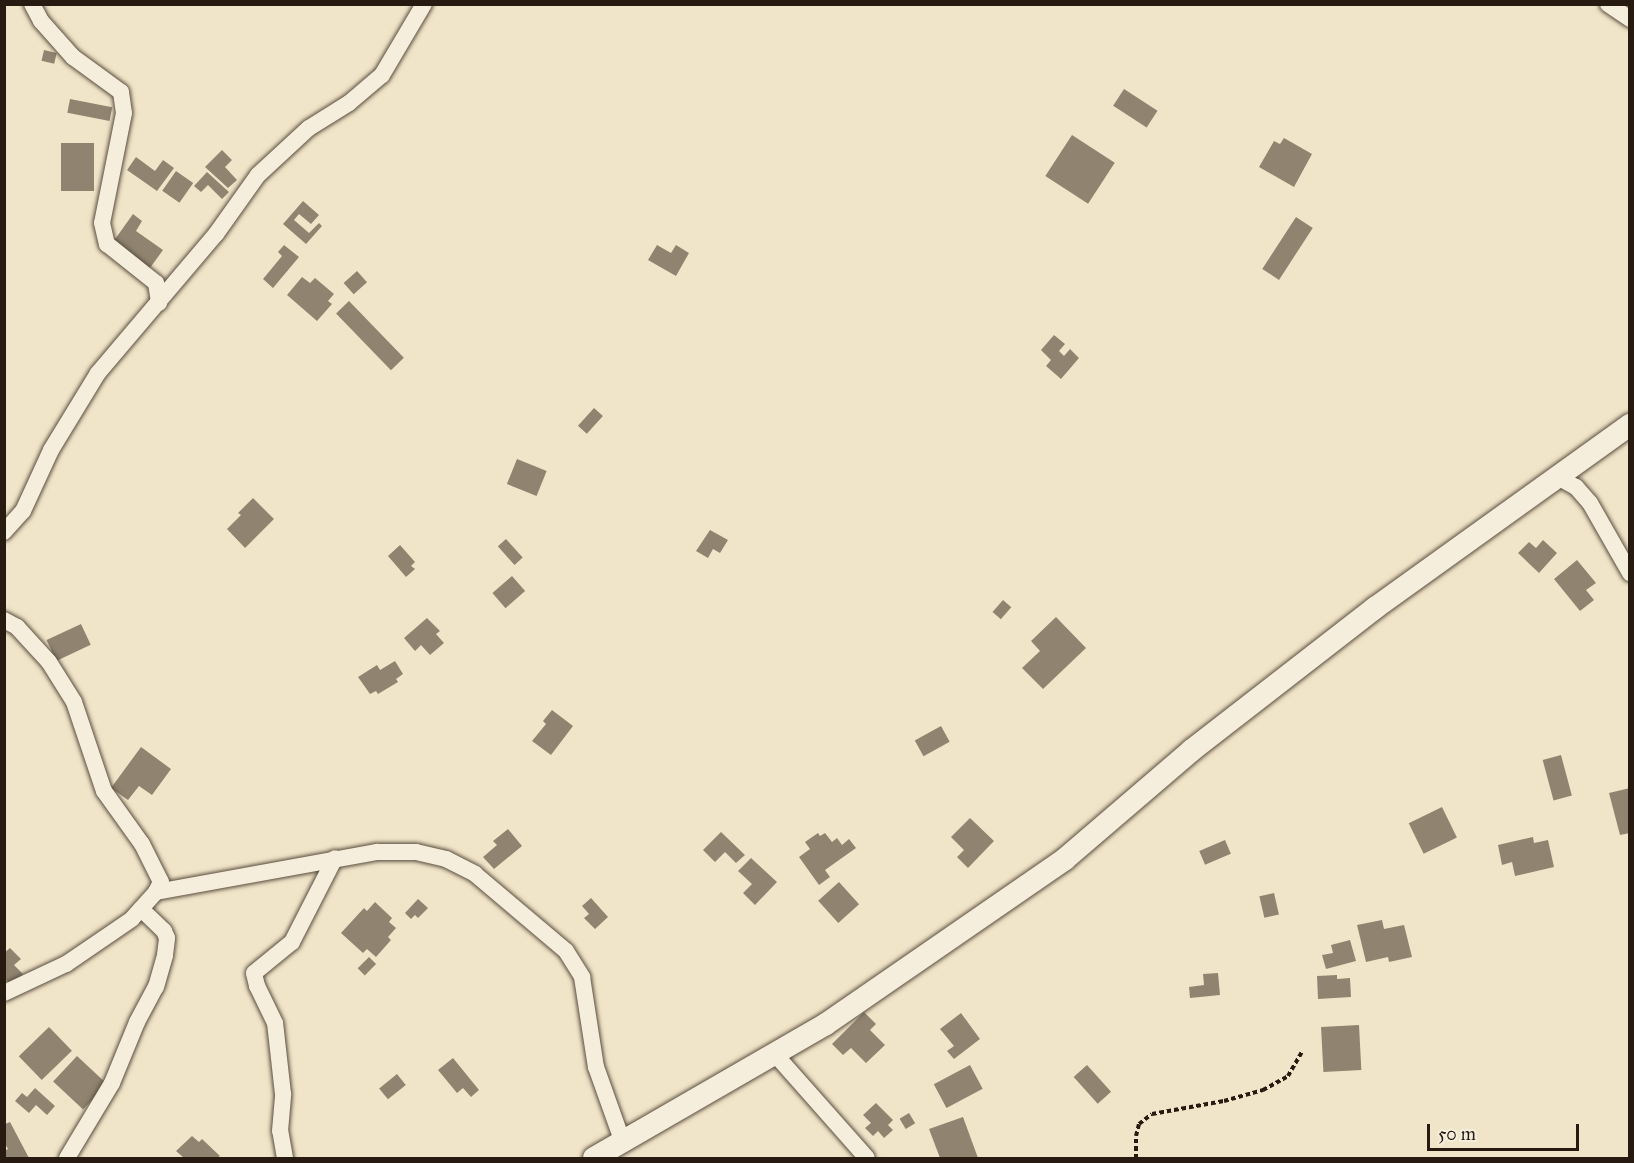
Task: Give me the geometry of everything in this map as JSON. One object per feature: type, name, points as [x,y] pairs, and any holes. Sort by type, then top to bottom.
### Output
[{"type":"street","points":[[32,4],[41,21],[73,57],[121,92],[124,112],[102,223],[107,244],[156,283],[159,303]]},
{"type":"street","points":[[4,532],[23,511],[51,450],[98,373],[216,234],[258,175],[309,128],[349,103],[382,75],[424,4]]},
{"type":"street","points":[[1608,4],[1629,19]]},
{"type":"street","points":[[156,892],[377,852],[416,852],[446,859],[475,874],[566,951],[582,977],[606,1153],[834,1018],[1065,859],[1201,743],[1375,608],[1629,425]]},
{"type":"street","points":[[1556,476],[1576,487],[1590,503],[1629,573]]},
{"type":"street","points":[[4,620],[17,627],[49,662],[74,702],[104,791],[154,867],[161,882],[156,892],[132,919],[66,964],[4,993]]},
{"type":"street","points":[[285,1158],[280,1131],[283,1094],[274,1023],[257,986],[254,973],[292,942],[335,858]]},
{"type":"street","points":[[67,1158],[112,1083],[137,1022],[156,987],[167,938],[164,930],[141,909]]},
{"type":"street","points":[[774,1053],[867,1158]]},
{"type":"path","points":[[1136,1158],[1136,1136],[1139,1124],[1152,1114],[1224,1101],[1263,1090],[1287,1076],[1302,1052]]},
{"type":"building","points":[[44,50],[57,53],[54,64],[42,61]]},
{"type":"building","points":[[1124,89],[1158,111],[1147,128],[1113,106]]},
{"type":"building","points":[[70,99],[112,107],[110,121],[67,113]]},
{"type":"building","points":[[1072,135],[1115,163],[1088,204],[1045,176]]},
{"type":"building","points":[[1284,138],[1312,154],[1294,187],[1259,167],[1274,141],[1280,144]]},
{"type":"building","points":[[61,143],[94,143],[94,191],[61,191]]},
{"type":"building","points":[[222,150],[232,160],[225,167],[237,180],[228,188],[205,167]]},
{"type":"building","points":[[136,157],[155,171],[163,160],[174,168],[157,191],[127,170]]},
{"type":"building","points":[[176,171],[193,183],[179,203],[162,191]]},
{"type":"building","points":[[207,172],[229,192],[222,199],[208,185],[201,192],[194,186]]},
{"type":"building","points":[[303,201],[319,215],[311,224],[299,214],[294,220],[309,233],[319,223],[322,226],[306,244],[283,224]]},
{"type":"building","points":[[133,214],[142,221],[136,231],[163,250],[150,268],[113,242]]},
{"type":"building","points":[[1296,217],[1313,228],[1279,280],[1262,269]]},
{"type":"building","points":[[284,245],[299,257],[273,288],[263,279],[282,256],[278,252]]},
{"type":"building","points":[[657,245],[671,253],[676,245],[689,253],[676,276],[648,260]]},
{"type":"building","points":[[357,271],[367,282],[354,294],[344,283]]},
{"type":"building","points":[[302,277],[310,283],[315,278],[334,294],[328,301],[332,304],[317,321],[287,295]]},
{"type":"building","points":[[349,301],[404,358],[391,370],[336,314]]},
{"type":"building","points":[[1054,335],[1065,344],[1059,351],[1064,356],[1070,349],[1079,358],[1061,379],[1046,366],[1051,360],[1041,350]]},
{"type":"building","points":[[594,408],[603,416],[587,434],[578,426]]},
{"type":"building","points":[[517,459],[547,471],[537,496],[507,484]]},
{"type":"building","points":[[253,498],[274,519],[245,548],[227,529],[241,515],[238,513]]},
{"type":"building","points":[[710,530],[728,540],[720,553],[713,549],[708,558],[696,551]]},
{"type":"building","points":[[506,539],[523,558],[515,565],[498,546]]},
{"type":"building","points":[[1543,540],[1557,553],[1539,573],[1518,553],[1529,542],[1536,548]]},
{"type":"building","points":[[400,545],[415,562],[411,566],[415,569],[406,577],[388,556]]},
{"type":"building","points":[[1577,560],[1596,583],[1586,590],[1594,600],[1580,611],[1554,579]]},
{"type":"building","points":[[512,576],[525,591],[505,608],[492,593]]},
{"type":"building","points":[[1003,600],[1011,607],[1001,619],[993,612]]},
{"type":"building","points":[[1056,617],[1086,648],[1043,689],[1022,668],[1040,651],[1031,641]]},
{"type":"building","points":[[427,618],[440,631],[436,634],[444,643],[430,655],[421,645],[415,651],[404,638]]},
{"type":"building","points":[[81,624],[91,645],[56,661],[47,640]]},
{"type":"building","points":[[395,661],[403,674],[396,679],[398,682],[378,694],[376,691],[370,694],[358,677],[377,665],[380,670]]},
{"type":"building","points":[[552,710],[573,726],[551,755],[532,741],[546,724],[543,721]]},
{"type":"building","points":[[941,726],[950,742],[923,756],[915,741]]},
{"type":"building","points":[[141,747],[171,769],[152,795],[139,786],[128,800],[111,788]]},
{"type":"building","points":[[1561,755],[1572,796],[1554,800],[1543,760]]},
{"type":"building","points":[[1630,788],[1630,833],[1620,835],[1609,793]]},
{"type":"building","points":[[1442,807],[1457,838],[1424,854],[1409,823]]},
{"type":"building","points":[[970,818],[994,841],[968,868],[957,857],[964,850],[951,837]]},
{"type":"building","points":[[508,829],[522,846],[494,869],[483,857],[497,845],[493,841]]},
{"type":"building","points":[[721,832],[745,855],[736,863],[725,852],[715,862],[703,850]]},
{"type":"building","points":[[818,833],[820,836],[825,833],[832,842],[837,838],[842,845],[849,839],[856,848],[825,870],[830,877],[819,885],[799,857],[810,849],[805,842]]},
{"type":"building","points":[[1533,837],[1534,843],[1548,840],[1554,867],[1515,876],[1512,862],[1502,865],[1498,845]]},
{"type":"building","points":[[1225,840],[1231,854],[1205,865],[1199,851]]},
{"type":"building","points":[[751,858],[777,882],[755,905],[743,893],[752,884],[738,871]]},
{"type":"building","points":[[839,882],[859,904],[838,923],[818,901]]},
{"type":"building","points":[[1274,893],[1279,914],[1264,918],[1259,896]]},
{"type":"building","points":[[591,898],[608,917],[595,929],[584,918],[589,914],[582,906]]},
{"type":"building","points":[[418,899],[428,908],[418,918],[415,915],[411,919],[405,913]]},
{"type":"building","points":[[375,902],[392,918],[389,922],[396,928],[388,937],[391,940],[376,957],[367,949],[363,953],[341,933],[364,908],[367,911]]},
{"type":"building","points":[[1382,920],[1384,929],[1404,925],[1412,957],[1389,962],[1388,957],[1366,962],[1357,925]]},
{"type":"building","points":[[1350,940],[1356,961],[1326,969],[1322,955],[1333,953],[1331,945]]},
{"type":"building","points":[[10,948],[21,959],[14,965],[23,974],[11,985],[4,978],[4,953]]},
{"type":"building","points":[[369,957],[376,964],[365,975],[358,968]]},
{"type":"building","points":[[1218,973],[1220,995],[1190,998],[1189,987],[1204,985],[1203,974]]},
{"type":"building","points":[[1337,975],[1337,979],[1350,978],[1351,997],[1318,999],[1317,976]]},
{"type":"building","points":[[864,1012],[876,1024],[870,1030],[885,1045],[866,1063],[851,1048],[843,1055],[832,1044]]},
{"type":"building","points":[[961,1013],[980,1039],[954,1059],[947,1051],[954,1046],[940,1029]]},
{"type":"building","points":[[1359,1025],[1361,1070],[1323,1072],[1321,1027]]},
{"type":"building","points":[[49,1027],[72,1051],[42,1080],[19,1056]]},
{"type":"building","points":[[77,1056],[107,1084],[83,1110],[53,1082]]},
{"type":"building","points":[[453,1058],[479,1090],[471,1097],[463,1088],[457,1093],[438,1070]]},
{"type":"building","points":[[970,1065],[983,1089],[946,1108],[934,1084]]},
{"type":"building","points":[[1087,1065],[1111,1092],[1098,1104],[1074,1077]]},
{"type":"building","points":[[397,1074],[406,1085],[388,1099],[379,1088]]},
{"type":"building","points":[[35,1088],[55,1106],[47,1115],[36,1105],[29,1113],[15,1101],[22,1093],[27,1097]]},
{"type":"building","points":[[876,1103],[893,1120],[888,1125],[893,1130],[884,1138],[878,1131],[873,1136],[865,1128],[871,1123],[863,1115]]},
{"type":"building","points":[[909,1113],[915,1123],[906,1129],[900,1119]]},
{"type":"building","points":[[963,1117],[978,1158],[940,1158],[929,1129]]},
{"type":"building","points":[[10,1122],[29,1158],[4,1158],[4,1151],[8,1149],[5,1144],[5,1124]]},
{"type":"building","points":[[192,1136],[199,1142],[202,1139],[220,1156],[217,1158],[184,1158],[176,1151]]}]
